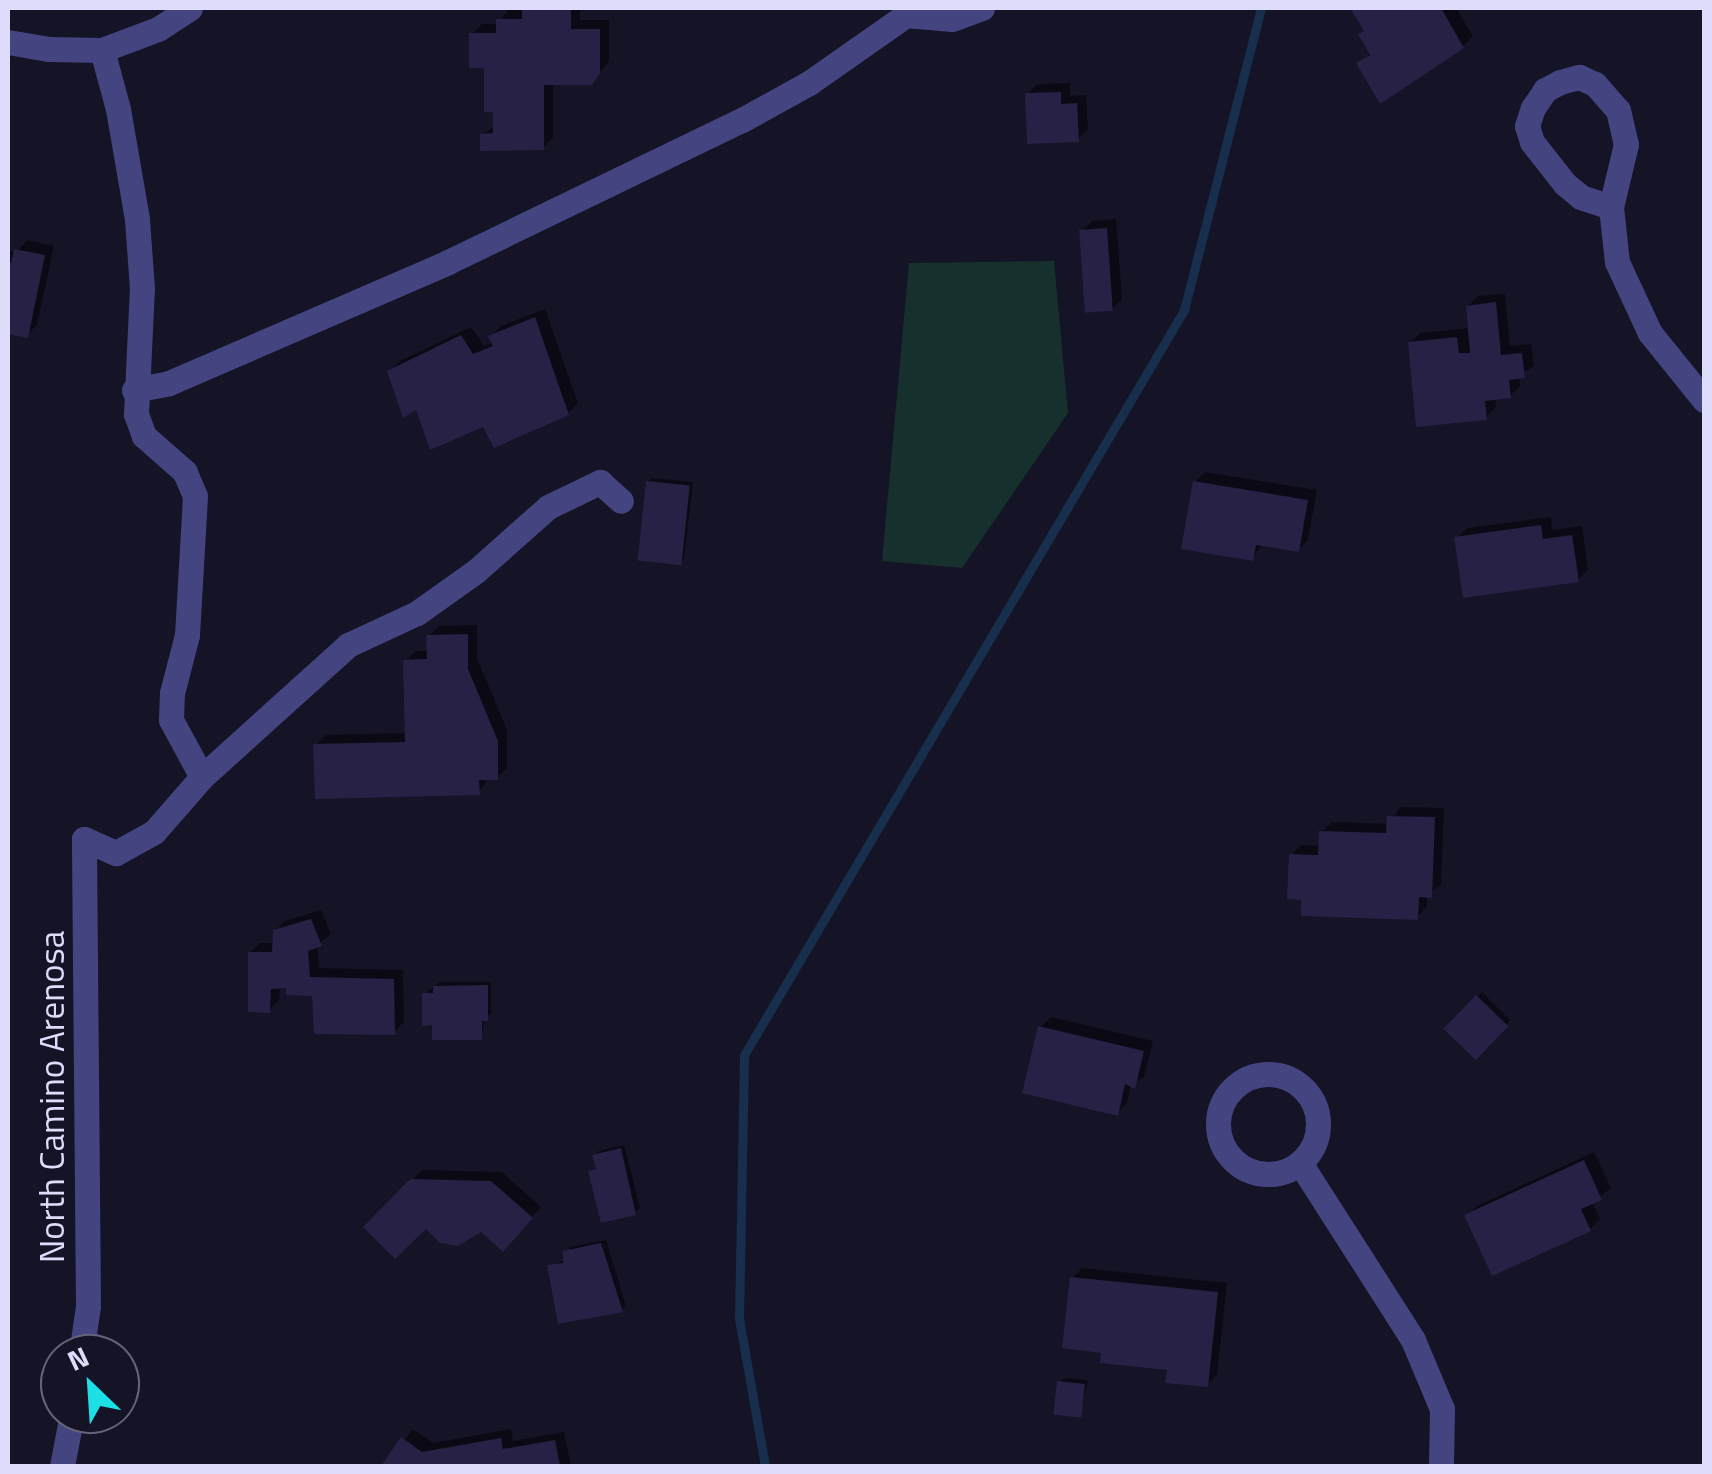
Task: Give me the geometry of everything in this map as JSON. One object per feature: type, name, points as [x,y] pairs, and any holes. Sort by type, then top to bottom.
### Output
[{"type":"street","points":[[8,42],[49,49],[102,50],[158,29],[190,8]]},
{"type":"street","points":[[134,390],[169,383],[256,347],[448,262],[672,154],[808,83],[906,15],[952,19],[982,8]]},
{"type":"street","points":[[102,50],[118,109],[137,219],[142,289],[134,390],[144,436],[184,472],[195,496],[186,635],[172,692],[171,720],[202,776],[348,645],[418,613],[476,571],[548,507],[600,482],[621,501]]},
{"type":"street","points":[[1611,207],[1582,197],[1565,184],[1532,142],[1526,126],[1534,108],[1545,90],[1560,82],[1579,77],[1596,84],[1618,110],[1626,144],[1611,207],[1617,262],[1650,334],[1704,400]]},
{"type":"street","name":"North Camino Arenosa","points":[[84,1334],[88,1306],[84,839],[116,852],[128,846],[162,825],[202,776]]},
{"type":"street","points":[[1300,1163],[1413,1340],[1442,1410],[1441,1466]]},
{"type":"street","points":[[62,1466],[68,1434]]},
{"type":"green space","points":[[1054,261],[1068,413],[962,568],[882,561],[909,263]]},
{"type":"building","points":[[522,8],[571,8],[571,29],[600,29],[600,73],[592,85],[544,85],[544,150],[480,151],[480,134],[493,133],[493,112],[484,112],[484,68],[469,68],[469,33],[496,33],[496,19],[522,19]]},
{"type":"building","points":[[1350,8],[1441,8],[1464,48],[1380,104],[1356,63],[1370,55],[1358,34],[1364,31]]},
{"type":"building","points":[[1061,92],[1061,104],[1077,103],[1079,142],[1027,144],[1025,93]]},
{"type":"building","points":[[1107,228],[1113,311],[1085,313],[1079,230]]},
{"type":"building","points":[[14,249],[45,255],[28,338],[8,334],[8,263]]},
{"type":"building","points":[[1496,302],[1501,355],[1522,353],[1525,378],[1509,380],[1511,398],[1485,401],[1487,420],[1416,427],[1408,342],[1457,337],[1459,353],[1470,353],[1466,306]]},
{"type":"building","points":[[535,317],[569,415],[494,448],[483,427],[430,450],[416,410],[403,418],[387,371],[461,335],[473,354],[493,346],[488,336]]},
{"type":"building","points":[[646,481],[690,486],[681,565],[638,561]]},
{"type":"building","points":[[1193,481],[1308,500],[1299,552],[1256,545],[1253,561],[1181,549]]},
{"type":"building","points":[[1541,525],[1543,539],[1572,535],[1579,582],[1463,598],[1454,537]]},
{"type":"building","points":[[468,634],[468,669],[498,741],[498,780],[479,780],[480,795],[315,799],[313,744],[405,742],[403,660],[427,659],[426,635]]},
{"type":"building","points":[[1387,816],[1435,817],[1432,898],[1419,897],[1418,920],[1301,916],[1301,900],[1287,899],[1289,854],[1318,855],[1319,831],[1386,833]]},
{"type":"building","points":[[311,919],[322,946],[308,951],[310,977],[394,979],[395,1035],[314,1034],[312,996],[286,995],[286,988],[271,989],[270,1013],[248,1012],[248,952],[272,952],[273,930]]},
{"type":"building","points":[[488,985],[488,1021],[482,1021],[482,1040],[432,1040],[432,1025],[422,1026],[422,993],[433,993],[433,986]]},
{"type":"building","points":[[1476,995],[1508,1026],[1476,1060],[1443,1029]]},
{"type":"building","points":[[1038,1026],[1144,1051],[1135,1089],[1125,1084],[1118,1116],[1022,1093]]},
{"type":"building","points":[[621,1148],[636,1215],[601,1223],[588,1171],[596,1169],[592,1155]]},
{"type":"building","points":[[1584,1160],[1602,1200],[1581,1209],[1591,1231],[1492,1276],[1464,1215]]},
{"type":"building","points":[[410,1179],[491,1181],[533,1218],[503,1252],[481,1232],[458,1246],[440,1243],[426,1229],[395,1259],[363,1227]]},
{"type":"building","points":[[601,1243],[623,1312],[558,1324],[547,1265],[563,1263],[563,1251]]},
{"type":"building","points":[[1070,1277],[1218,1292],[1208,1387],[1165,1383],[1167,1370],[1100,1363],[1101,1353],[1062,1348]]},
{"type":"building","points":[[1057,1381],[1085,1384],[1081,1418],[1053,1415]]},
{"type":"building","points":[[401,1437],[422,1452],[501,1438],[503,1449],[555,1440],[560,1466],[381,1466]]},
{"type":"waterway","points":[[765,1466],[739,1318],[744,1055],[1184,310],[1261,8]]}]
